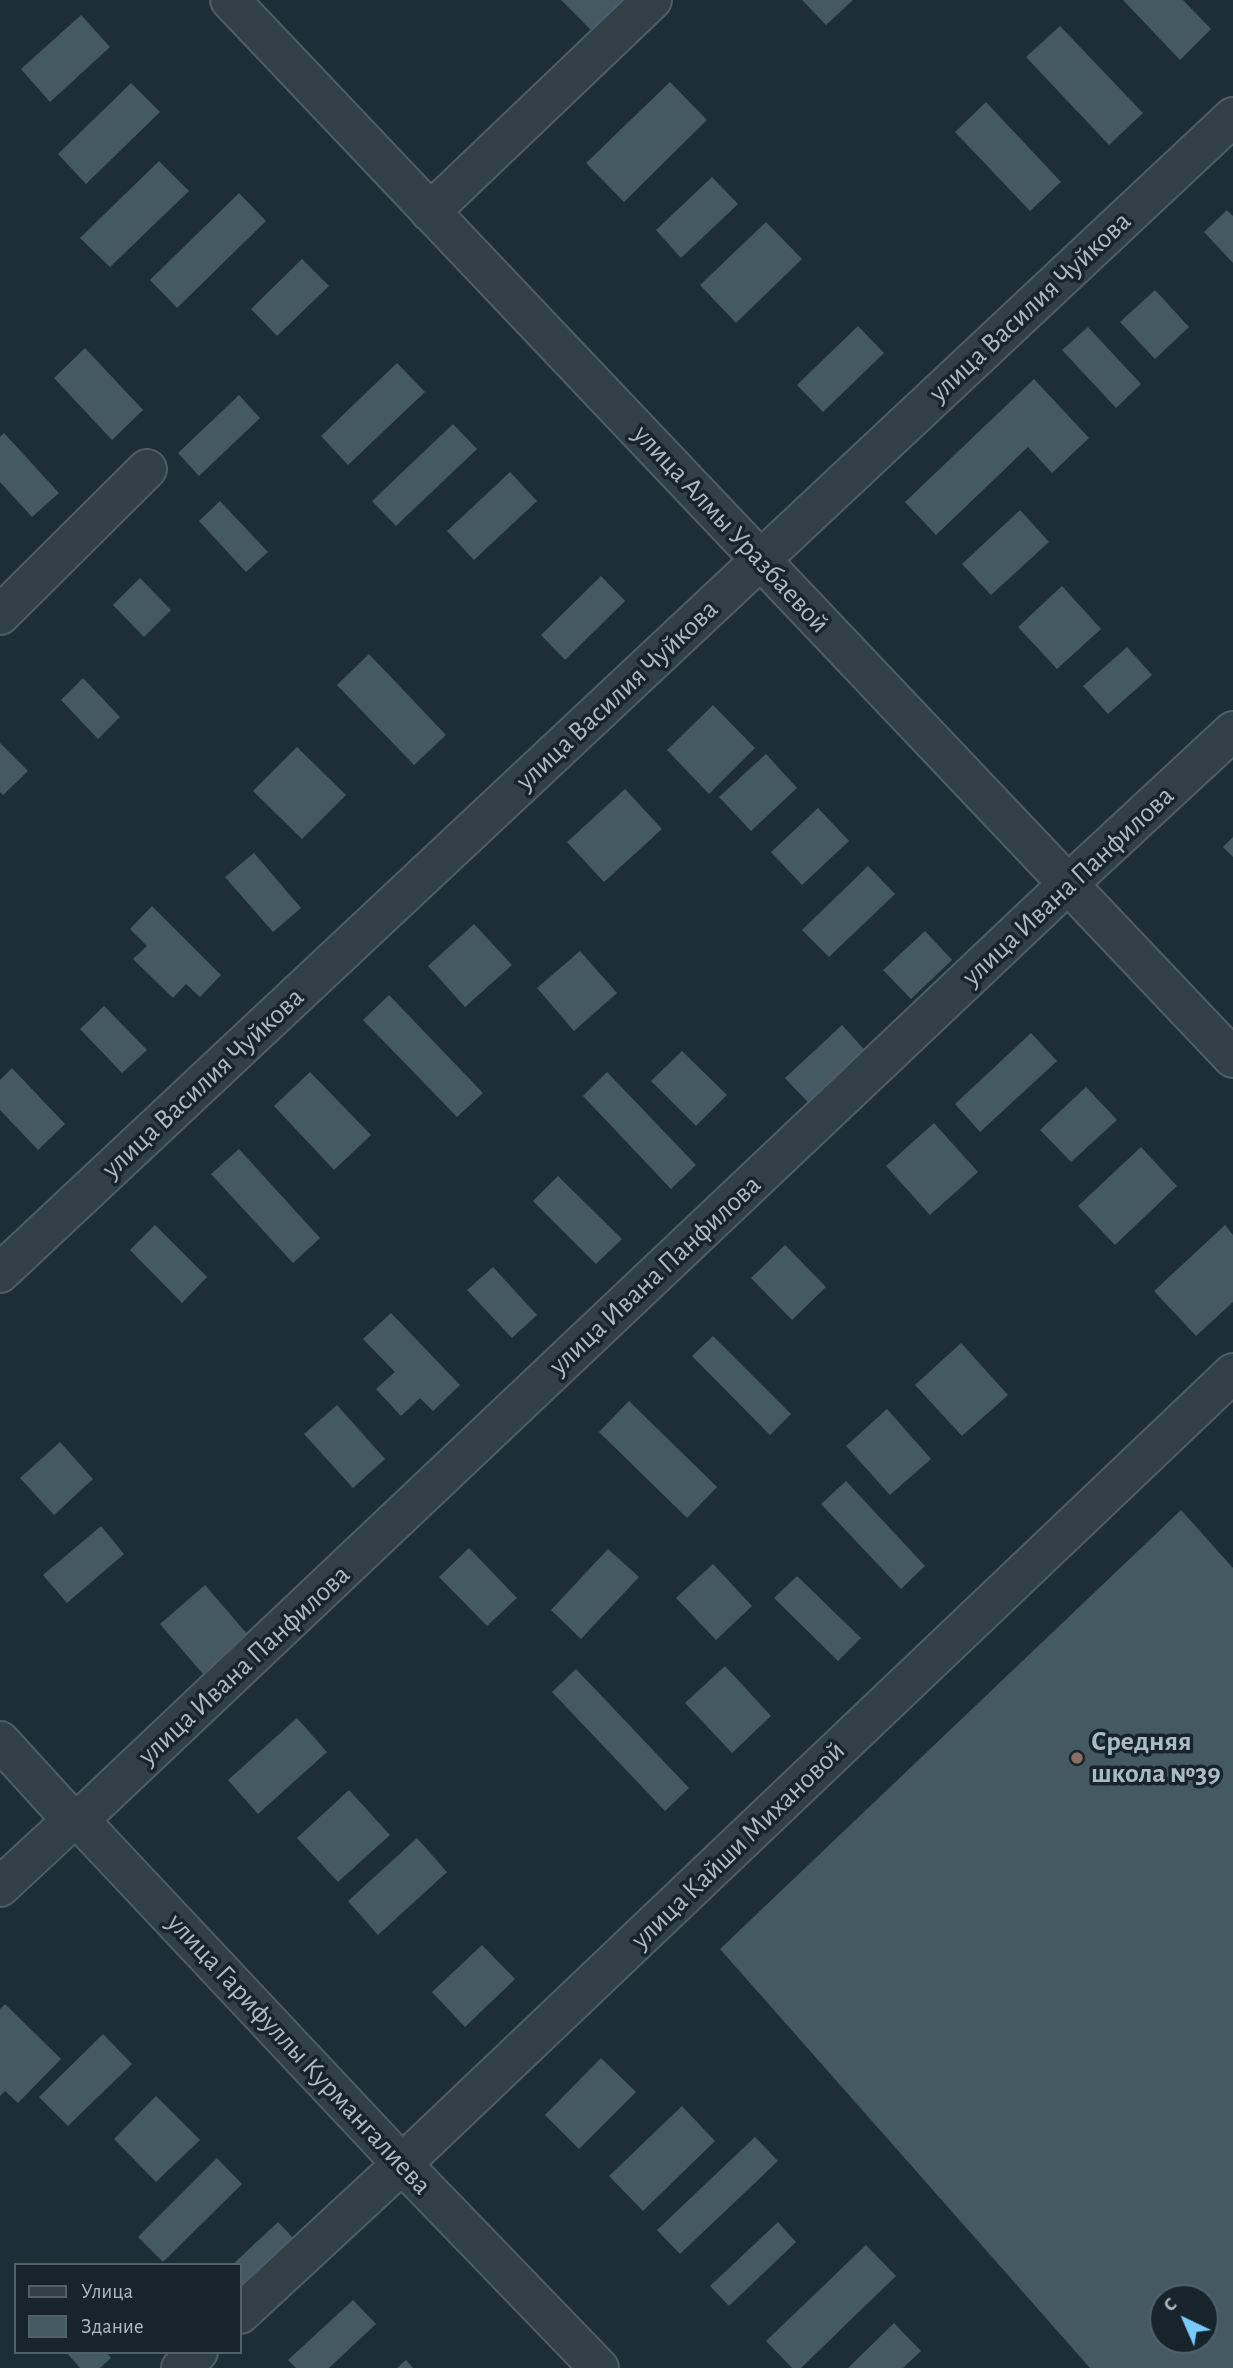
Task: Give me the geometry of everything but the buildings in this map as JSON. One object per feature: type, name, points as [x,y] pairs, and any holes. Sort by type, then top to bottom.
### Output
[{"type":"street","name":"улица Алмы Уразбаевой","points":[[230,0],[1233,1058]]},
{"type":"street","points":[[430,212],[652,0]]},
{"type":"street","name":"улица Василия Чуйкова","points":[[0,1273],[1233,117]]},
{"type":"street","points":[[0,615],[147,469]]},
{"type":"street","name":"улица Ивана Панфилова","points":[[0,1886],[76,1820],[1233,731]]},
{"type":"street","name":"улица Кайши Михановой","points":[[242,2312],[402,2164],[1233,1373]]},
{"type":"street","name":"улица Гарифуллы Курмангалиева","points":[[0,1741],[599,2368]]},
{"type":"street","points":[[181,2368],[196,2354]]},
{"type":"place","name":"Средняя школа №39","points":[[1077,1758]]}]
